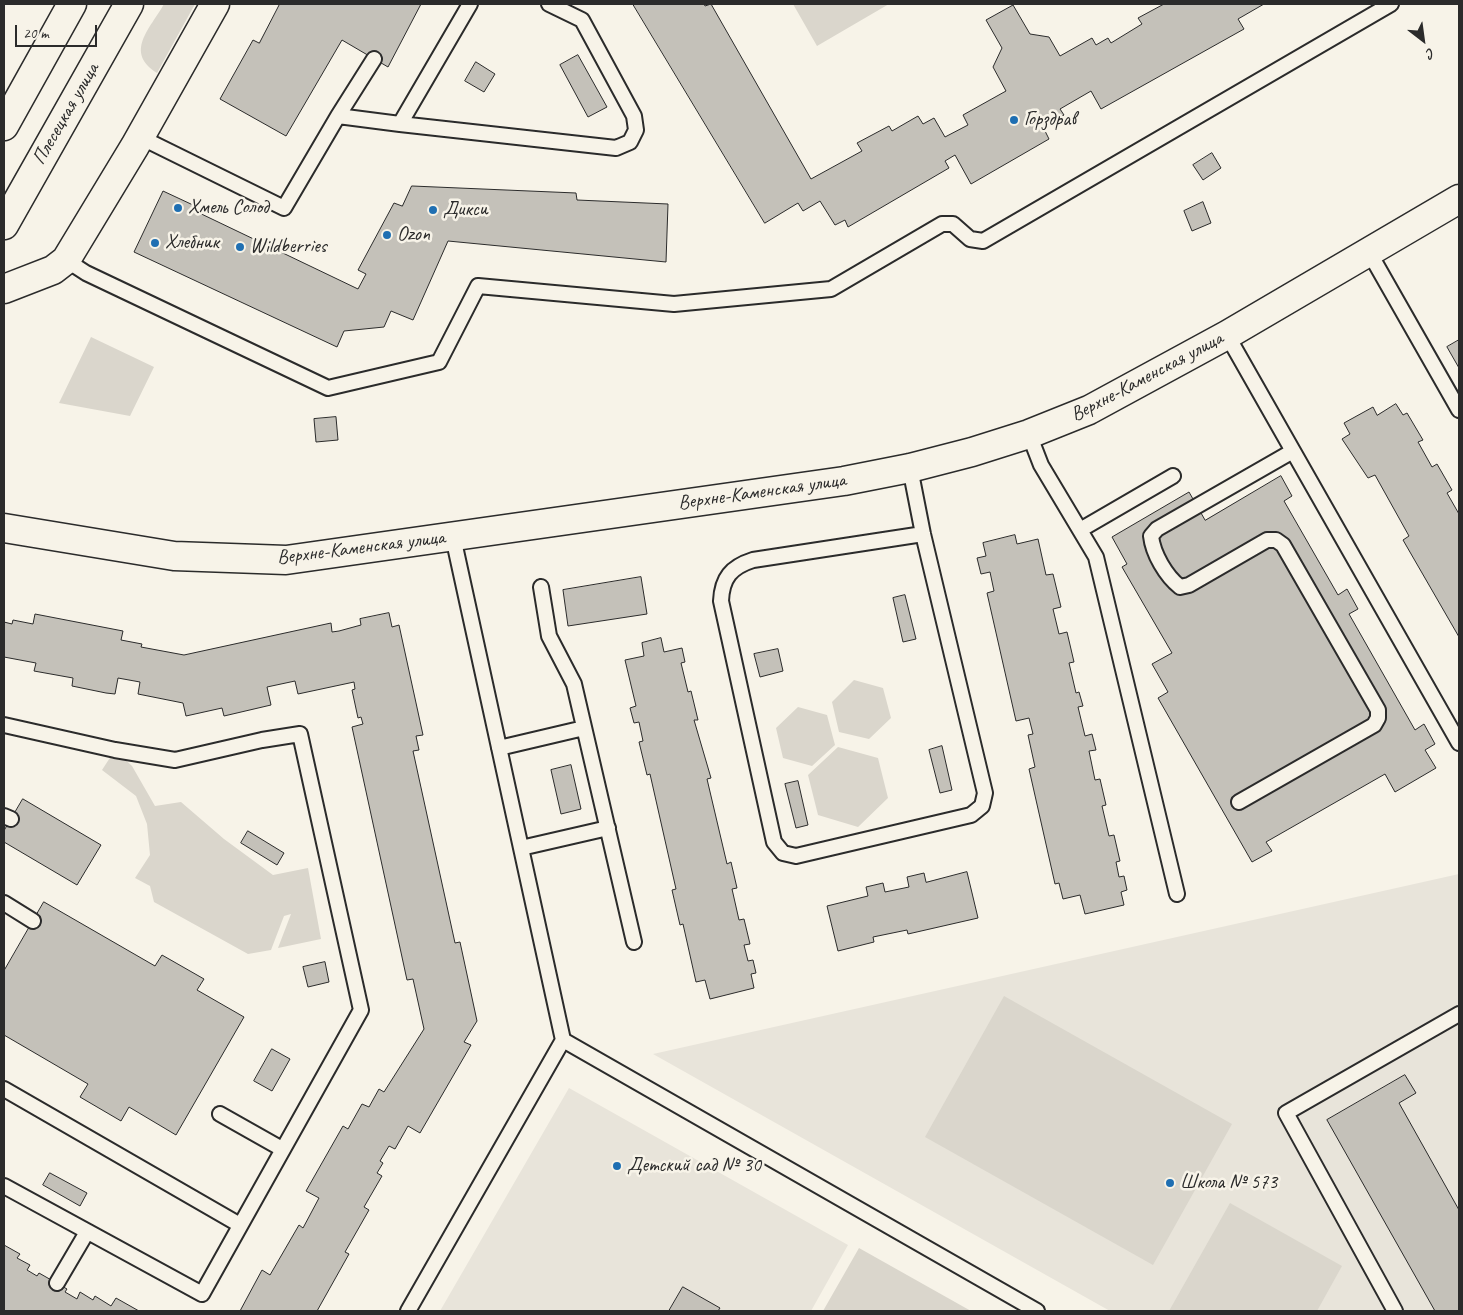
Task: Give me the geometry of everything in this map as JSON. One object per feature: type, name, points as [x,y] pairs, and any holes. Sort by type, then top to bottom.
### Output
[{"type":"street","points":[[4,126],[72,4]]},
{"type":"street","name":"Плесецкая улица","points":[[4,225],[129,4]]},
{"type":"street","points":[[4,289],[53,270],[66,260],[140,137],[215,4]]},
{"type":"street","name":"Верхне-Каменская улица","points":[[4,528],[174,556],[286,560],[844,481],[910,468],[1029,434],[1089,410],[1227,336],[1459,199]]},
{"type":"lane","points":[[400,124],[470,4]]},
{"type":"lane","points":[[338,116],[616,148],[630,142],[636,130],[634,116],[582,20],[549,4]]},
{"type":"lane","points":[[66,260],[86,273],[328,388],[439,362],[478,286],[674,304],[830,289],[942,224],[953,224],[970,239],[983,241],[1391,4]]},
{"type":"lane","points":[[140,137],[284,208],[374,59]]},
{"type":"lane","points":[[1369,252],[1459,410]]},
{"type":"lane","points":[[1227,336],[1459,743]]},
{"type":"lane","points":[[1029,434],[1041,465],[1096,557],[1177,894]]},
{"type":"lane","points":[[1239,802],[1374,725],[1378,718],[1378,710],[1283,545],[1276,540],[1267,540],[1189,586],[1180,587],[1171,580],[1152,547],[1151,536],[1157,529],[1293,451]]},
{"type":"lane","points":[[910,468],[923,534],[985,793],[982,806],[971,815],[796,856],[783,852],[774,842],[721,601],[721,586],[728,574],[739,564],[752,560],[923,534]]},
{"type":"lane","points":[[1080,530],[1173,476]]},
{"type":"lane","points":[[408,1311],[563,1040],[453,536]]},
{"type":"lane","points":[[541,586],[548,636],[574,684],[634,942]]},
{"type":"lane","points":[[499,748],[584,728]]},
{"type":"lane","points":[[4,1186],[202,1294],[360,1010],[300,734],[262,740],[175,760],[7,729]]},
{"type":"lane","points":[[521,848],[608,828]]},
{"type":"lane","points":[[4,903],[33,920]]},
{"type":"lane","points":[[1395,1311],[1286,1113],[1459,1014]]},
{"type":"lane","points":[[563,1040],[1037,1311]]},
{"type":"lane","points":[[4,1090],[240,1225]]},
{"type":"lane","points":[[220,1114],[282,1150]]},
{"type":"lane","points":[[57,1284],[87,1232]]},
{"type":"shaded area","points":[[164,4],[195,4],[157,73],[147,65],[142,57],[141,49],[147,31]]},
{"type":"shaded area","points":[[793,4],[889,4],[817,46]]},
{"type":"shaded area","points":[[91,337],[154,367],[130,416],[59,403]]},
{"type":"shaded area","points":[[854,680],[883,688],[891,718],[869,739],[839,732],[832,702]]},
{"type":"shaded area","points":[[798,707],[827,715],[835,745],[812,766],[783,758],[776,728]]},
{"type":"shaded area","points":[[838,747],[878,758],[888,798],[858,827],[818,815],[808,775]]},
{"type":"shaded area","points":[[115,750],[132,766],[155,806],[181,802],[224,839],[273,875],[308,868],[321,939],[278,948],[291,914],[284,916],[271,950],[248,954],[154,902],[150,886],[135,878],[150,855],[147,824],[136,796],[102,770]]},
{"type":"shaded area","name":"Школа № 573","points":[[1459,874],[1459,1311],[1110,1311],[653,1054]]},
{"type":"shaded area","points":[[1004,996],[1232,1124],[1153,1265],[925,1137]]},
{"type":"shaded area","name":"Детский сад № 30","points":[[569,1088],[848,1245],[811,1311],[440,1311]]},
{"type":"shaded area","points":[[1230,1203],[1342,1266],[1317,1311],[1169,1311]]},
{"type":"shaded area","points":[[859,1248],[971,1311],[823,1311]]},
{"type":"building","points":[[280,4],[421,4],[388,67],[342,40],[286,136],[220,99],[253,40],[259,43]]},
{"type":"building","points":[[633,4],[704,4],[705,6],[711,4],[811,179],[862,151],[857,143],[889,126],[892,131],[918,116],[923,124],[934,118],[945,137],[968,125],[963,115],[1006,91],[993,67],[1002,48],[986,20],[1013,5],[1030,34],[1049,37],[1060,56],[1092,38],[1096,45],[1108,38],[1111,43],[1142,24],[1138,18],[1164,4],[1264,4],[1238,19],[1244,29],[1101,109],[1091,91],[1060,109],[1064,115],[1043,127],[1049,139],[971,184],[955,155],[945,161],[949,168],[848,227],[845,220],[835,225],[820,201],[803,211],[798,203],[765,223]]},
{"type":"building","points":[[578,55],[607,107],[588,117],[560,65]]},
{"type":"building","points":[[476,62],[495,74],[484,92],[465,81]]},
{"type":"building","points":[[1212,153],[1221,168],[1203,180],[1193,165]]},
{"type":"building","points":[[412,186],[576,193],[577,200],[668,204],[666,262],[448,241],[413,320],[391,311],[384,327],[344,331],[337,347],[134,252],[163,191],[193,205],[191,209],[358,289],[366,274],[358,270],[394,203],[402,206]]},
{"type":"building","points":[[1203,202],[1211,223],[1192,231],[1184,211]]},
{"type":"building","points":[[1459,340],[1459,368],[1447,347]]},
{"type":"building","points":[[1396,404],[1403,415],[1407,413],[1423,440],[1418,442],[1432,467],[1437,464],[1452,490],[1447,493],[1459,514],[1459,637],[1403,540],[1409,536],[1375,475],[1368,478],[1342,439],[1350,434],[1344,423],[1373,407],[1377,415]]},
{"type":"building","points":[[336,417],[338,440],[316,442],[314,419]]},
{"type":"building","points":[[1281,476],[1292,496],[1284,501],[1338,595],[1347,589],[1358,609],[1349,614],[1415,730],[1424,724],[1435,744],[1425,750],[1436,768],[1395,792],[1385,774],[1266,842],[1272,851],[1252,862],[1158,698],[1168,692],[1152,664],[1172,653],[1122,567],[1127,564],[1112,537],[1189,492],[1205,520]]},
{"type":"building","points":[[1015,535],[1017,544],[1038,539],[1046,575],[1053,574],[1061,607],[1053,609],[1059,634],[1067,632],[1074,662],[1069,663],[1076,693],[1079,692],[1083,706],[1078,707],[1085,736],[1092,734],[1096,750],[1089,751],[1095,780],[1100,779],[1106,805],[1102,806],[1109,836],[1114,835],[1120,861],[1116,862],[1119,877],[1124,876],[1127,890],[1121,892],[1124,905],[1085,914],[1080,895],[1063,899],[1059,883],[1055,884],[1029,769],[1035,767],[1028,735],[1033,734],[1029,718],[1016,721],[987,593],[994,591],[990,572],[981,574],[977,558],[986,556],[983,543]]},
{"type":"building","points":[[641,577],[647,614],[568,626],[563,590]]},
{"type":"building","points":[[905,595],[916,639],[903,642],[893,598]]},
{"type":"building","points":[[389,613],[392,627],[399,625],[423,735],[416,736],[419,750],[413,751],[455,943],[460,942],[477,1021],[464,1042],[471,1045],[420,1133],[408,1126],[395,1149],[389,1146],[380,1161],[383,1163],[377,1173],[382,1176],[364,1207],[369,1210],[345,1252],[349,1254],[317,1311],[240,1311],[262,1270],[270,1275],[299,1225],[303,1228],[319,1198],[306,1191],[343,1126],[348,1129],[362,1104],[369,1107],[379,1089],[384,1092],[424,1029],[413,979],[407,980],[352,727],[363,724],[361,717],[358,718],[352,690],[355,689],[354,682],[298,694],[295,681],[267,687],[271,705],[224,716],[222,708],[186,716],[183,703],[138,694],[140,682],[118,678],[115,694],[106,693],[72,686],[73,678],[34,671],[36,663],[4,657],[4,622],[12,624],[13,620],[33,624],[35,614],[123,631],[121,640],[142,644],[141,647],[184,655],[331,623],[332,632],[339,631],[361,625],[360,619]]},
{"type":"building","points":[[661,638],[664,652],[682,648],[685,662],[681,663],[688,692],[691,691],[698,720],[694,720],[711,778],[707,779],[727,864],[731,862],[737,888],[732,889],[739,920],[744,919],[750,944],[744,945],[748,961],[753,960],[756,973],[751,974],[754,988],[710,999],[705,980],[696,982],[683,924],[680,925],[672,890],[676,889],[650,774],[647,775],[639,742],[643,741],[639,722],[634,723],[630,708],[636,706],[625,660],[644,656],[642,643]]},
{"type":"building","points":[[778,649],[783,671],[760,677],[754,654]]},
{"type":"building","points":[[942,746],[952,790],[940,793],[929,750]]},
{"type":"building","points":[[571,765],[581,809],[561,814],[551,770]]},
{"type":"building","points":[[798,781],[808,825],[796,828],[785,784]]},
{"type":"building","points":[[23,799],[101,845],[77,885],[4,842],[4,831]]},
{"type":"building","points":[[248,831],[284,853],[277,865],[241,843]]},
{"type":"building","points":[[967,872],[978,918],[908,934],[907,930],[873,937],[874,942],[838,951],[827,906],[868,896],[866,887],[883,883],[885,892],[909,887],[907,877],[924,873],[926,882]]},
{"type":"building","points":[[44,902],[155,966],[162,955],[204,979],[197,990],[244,1017],[176,1135],[129,1107],[121,1121],[80,1097],[88,1084],[4,1035],[4,971]]},
{"type":"building","points":[[325,962],[329,982],[308,987],[303,967]]},
{"type":"building","points":[[272,1049],[290,1059],[272,1091],[254,1081]]},
{"type":"building","points":[[1405,1075],[1416,1093],[1399,1103],[1459,1210],[1459,1311],[1435,1311],[1327,1120]]},
{"type":"building","points":[[50,1173],[87,1193],[80,1206],[43,1185]]},
{"type":"building","points":[[4,1245],[20,1254],[17,1258],[30,1265],[27,1270],[37,1276],[39,1273],[67,1289],[65,1292],[77,1299],[80,1292],[93,1300],[95,1296],[111,1306],[116,1298],[139,1311],[4,1311]]},
{"type":"building","points":[[683,1287],[720,1308],[718,1311],[669,1311]]},
{"type":"place","name":"Горздрав","points":[[1014,120]]},
{"type":"place","name":"Хмель Солод","points":[[178,208]]},
{"type":"place","name":"Дикси","points":[[433,210]]},
{"type":"place","name":"Ozon","points":[[387,235]]},
{"type":"place","name":"Хлебник","points":[[155,243]]},
{"type":"place","name":"Wildberries","points":[[240,247]]},
{"type":"place","name":"Детский сад № 30","points":[[617,1166]]},
{"type":"place","name":"Школа № 573","points":[[1170,1183]]}]
